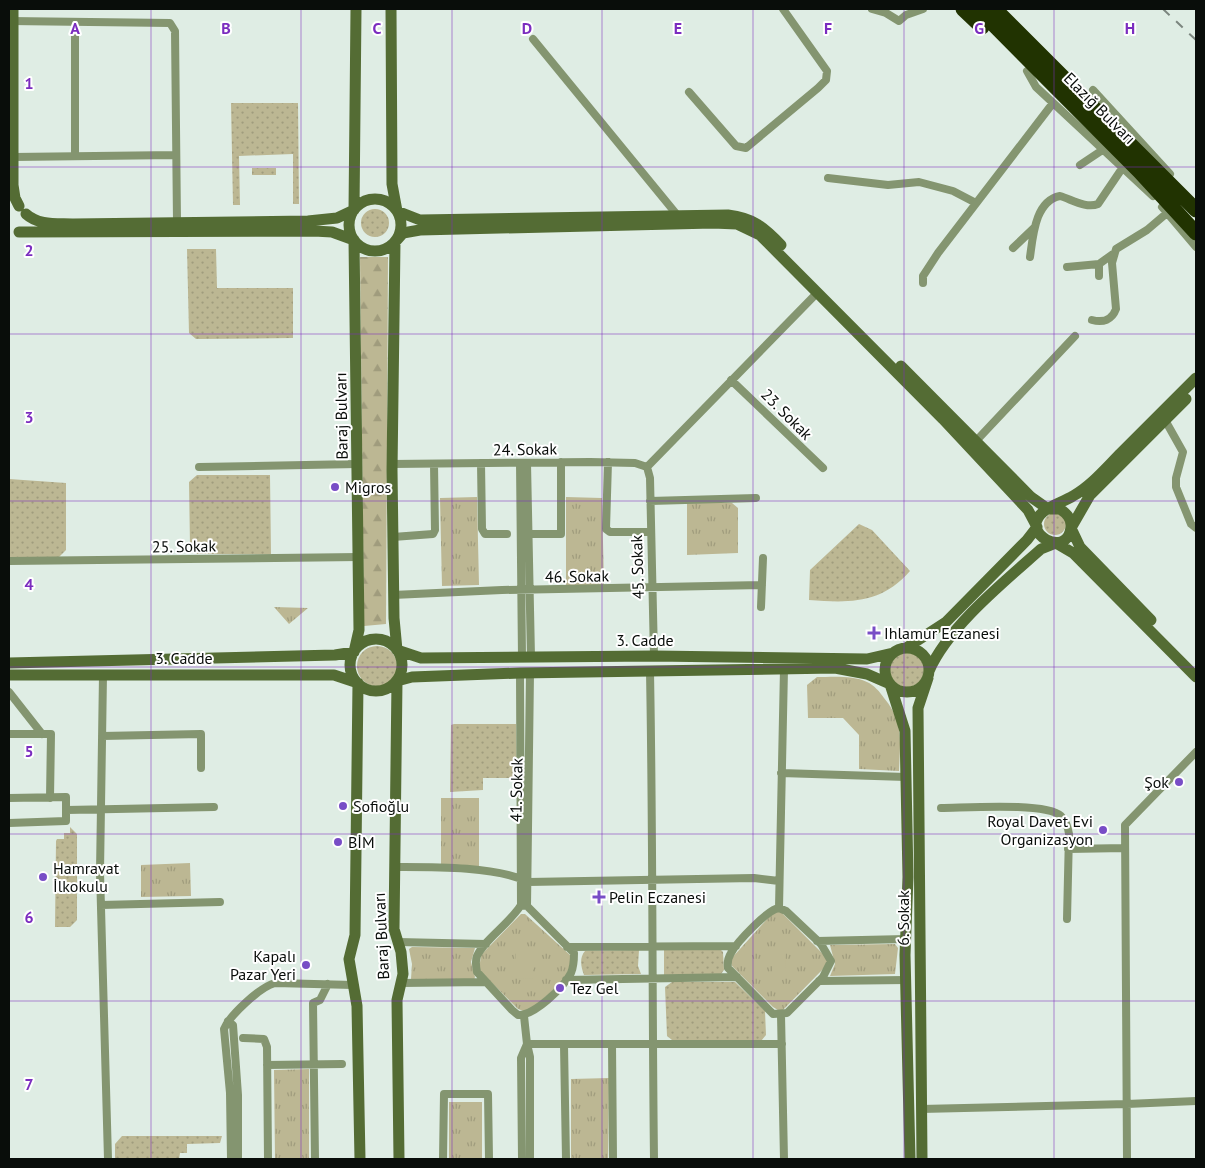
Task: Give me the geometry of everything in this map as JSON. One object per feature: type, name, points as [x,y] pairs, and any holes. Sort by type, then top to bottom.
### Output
[{"type":"highway","points":[[963,9],[1027,71],[1079,113]]},
{"type":"highway","name":"Elazığ Bulvarı","points":[[978,9],[1079,113],[1139,171],[1196,233]]},
{"type":"highway","name":"Elazığ Bulvarı","points":[[996,9],[1196,210]]},
{"type":"highway","points":[[1005,9],[1041,55]]},
{"type":"main road","points":[[354,240],[349,225],[354,210],[356,9]]},
{"type":"main road","points":[[391,9],[392,184],[401,227],[395,242],[392,464],[393,595],[397,650],[402,665],[397,680],[382,690],[374,691],[358,683],[350,668],[354,652],[367,641],[375,640],[383,641],[397,650]]},
{"type":"main road","points":[[12,17],[13,185],[18,208],[25,224],[14,233]]},
{"type":"main road","points":[[18,208],[34,221],[42,223],[326,220],[337,218],[354,210],[368,200],[376,199],[391,205],[397,211],[420,220],[678,216],[744,217],[769,232],[1031,497],[1048,509],[1060,509],[1065,512],[1071,522],[1071,528],[1080,547],[1196,666]]},
{"type":"main road","points":[[14,233],[314,230],[332,232],[354,240],[366,249],[374,251],[389,247],[403,233],[420,230],[736,224],[760,235],[818,292],[1028,510],[1041,537],[1056,543],[1072,553],[1196,677]]},
{"type":"main road","name":"Baraj Bulvarı","points":[[354,240],[359,557],[359,630],[354,652]]},
{"type":"main road","points":[[906,648],[913,649],[925,657],[928,674],[920,688],[907,692],[901,691],[890,684],[885,671],[886,664],[893,653],[906,648],[946,622],[1027,540],[1036,528],[1039,516],[1048,509],[1075,495],[1097,477],[1196,378]]},
{"type":"main road","points":[[1056,543],[1066,538],[1090,495],[1196,389]]},
{"type":"main road","name":"6. Sokak","points":[[922,1159],[918,708],[928,674],[942,647],[1040,549],[1056,543]]},
{"type":"main road","name":"3. Cadde","points":[[397,650],[421,658],[654,656],[867,659],[893,653]]},
{"type":"main road","name":"3. Cadde","points":[[9,663],[335,655],[354,652]]},
{"type":"main road","name":"3. Cadde","points":[[397,680],[412,677],[525,673],[835,668],[867,674],[890,684]]},
{"type":"main road","name":"3. Cadde","points":[[9,675],[334,675],[358,683]]},
{"type":"main road","name":"Baraj Bulvarı","points":[[397,680],[394,929],[402,966],[397,1000],[399,1159]]},
{"type":"main road","name":"Baraj Bulvarı","points":[[358,683],[355,935],[349,959],[357,1006],[360,1159]]},
{"type":"main road","name":"6. Sokak","points":[[890,684],[905,731],[906,980],[910,1159]]},
{"type":"street","points":[[690,92],[736,146],[746,148],[818,88],[826,80],[827,71],[783,9]]},
{"type":"street","points":[[872,9],[886,13],[899,22],[906,15],[923,9]]},
{"type":"street","points":[[12,17],[75,22],[170,23],[173,26],[175,31],[177,222]]},
{"type":"street","points":[[75,22],[75,156]]},
{"type":"street","points":[[534,39],[678,216]]},
{"type":"street","points":[[1027,71],[1036,87],[1123,167],[1196,247]]},
{"type":"street","points":[[1093,90],[1196,200]]},
{"type":"street","points":[[923,282],[924,276],[938,253],[1053,104]]},
{"type":"street","points":[[1080,166],[1104,150]]},
{"type":"street","points":[[13,157],[176,155]]},
{"type":"street","points":[[1030,256],[1034,228],[1047,201],[1052,197],[1060,196],[1092,207],[1098,204],[1123,167]]},
{"type":"street","points":[[828,178],[888,185],[919,182],[953,192],[976,203]]},
{"type":"street","points":[[1067,267],[1098,264],[1113,254],[1116,249],[1147,230],[1167,213]]},
{"type":"street","points":[[1013,248],[1034,228]]},
{"type":"street","points":[[1092,320],[1107,320],[1114,316],[1116,310],[1113,254]]},
{"type":"street","points":[[1098,264],[1099,276]]},
{"type":"street","points":[[647,467],[818,292]]},
{"type":"street","points":[[976,441],[1075,336]]},
{"type":"street","name":"23. Sokak","points":[[731,380],[823,468]]},
{"type":"street","points":[[1165,420],[1183,452],[1176,478],[1176,488],[1188,518],[1196,528]]},
{"type":"street","points":[[534,534],[561,534],[561,462]]},
{"type":"street","points":[[608,462],[606,529],[610,532],[650,532]]},
{"type":"street","name":"24. Sokak","points":[[392,464],[608,462],[635,463],[647,467]]},
{"type":"street","points":[[481,463],[482,529],[484,534],[506,534]]},
{"type":"street","points":[[523,463],[526,657]]},
{"type":"street","points":[[199,467],[358,464]]},
{"type":"street","points":[[393,537],[433,534],[436,530],[434,464]]},
{"type":"street","name":"45. Sokak","points":[[647,467],[650,478],[654,656]]},
{"type":"street","points":[[650,501],[756,498]]},
{"type":"street","name":"25. Sokak","points":[[9,562],[359,557]]},
{"type":"street","points":[[761,607],[763,558]]},
{"type":"street","name":"46. Sokak","points":[[393,595],[502,590],[651,589],[762,585]]},
{"type":"street","points":[[779,908],[784,669]]},
{"type":"street","points":[[650,672],[654,881],[652,979],[654,1159]]},
{"type":"street","name":"41. Sokak","points":[[524,906],[525,673]]},
{"type":"street","points":[[103,675],[101,905],[108,1159]]},
{"type":"street","points":[[9,692],[42,734]]},
{"type":"street","points":[[9,734],[51,734],[50,798]]},
{"type":"street","points":[[102,736],[202,734],[201,768]]},
{"type":"street","points":[[1127,1159],[1126,822],[1196,752]]},
{"type":"street","points":[[781,773],[906,777]]},
{"type":"street","points":[[9,798],[66,797],[67,810],[66,822],[9,823]]},
{"type":"street","points":[[67,810],[214,807]]},
{"type":"street","points":[[941,808],[1037,808],[1053,811],[1061,816],[1068,825],[1067,919]]},
{"type":"street","points":[[1068,849],[1125,848]]},
{"type":"street","points":[[395,867],[424,867],[502,873],[524,880],[654,881],[754,878],[779,881]]},
{"type":"street","points":[[101,905],[220,902]]},
{"type":"street","points":[[524,906],[574,953],[574,963],[571,974],[546,1001],[528,1016],[518,1016],[477,972],[476,957],[486,944],[524,906]]},
{"type":"street","points":[[779,908],[786,911],[818,940],[826,950],[831,961],[819,981],[787,1013],[781,1015],[773,1014],[728,968],[727,961],[736,946],[773,909],[779,908]]},
{"type":"street","points":[[818,940],[906,939]]},
{"type":"street","points":[[398,942],[486,944]]},
{"type":"street","points":[[567,947],[736,946]]},
{"type":"street","points":[[566,980],[737,977]]},
{"type":"street","points":[[819,981],[906,980]]},
{"type":"street","points":[[401,983],[486,982]]},
{"type":"street","points":[[231,1159],[230,1093],[224,1029],[228,1021],[266,986],[275,983],[354,985]]},
{"type":"street","points":[[315,1159],[313,1003],[320,1000],[328,984]]},
{"type":"street","points":[[781,1015],[784,1159]]},
{"type":"street","points":[[524,1016],[530,1057],[530,1159]]},
{"type":"street","points":[[228,1021],[233,1025],[238,1095],[238,1159]]},
{"type":"street","points":[[243,1038],[264,1039],[267,1047],[268,1159]]},
{"type":"street","points":[[527,1044],[782,1044]]},
{"type":"street","points":[[522,1159],[521,1058],[527,1044]]},
{"type":"street","points":[[612,1044],[613,1159]]},
{"type":"street","points":[[564,1045],[566,1159]]},
{"type":"street","points":[[267,1065],[342,1064]]},
{"type":"street","points":[[443,1159],[444,1094],[488,1094],[489,1159]]},
{"type":"street","points":[[921,1109],[1196,1101]]},
{"type":"green space","points":[[231,103],[298,103],[299,204],[293,204],[293,154],[239,156],[240,205],[233,205]]},
{"type":"green space","points":[[252,168],[276,168],[276,175],[252,175]]},
{"type":"green space","points":[[375,209],[385,213],[389,223],[385,233],[375,237],[365,233],[361,223],[365,213]]},
{"type":"green space","points":[[187,249],[216,249],[217,288],[293,288],[293,338],[196,339],[189,333]]},
{"type":"green space","points":[[360,257],[388,257],[386,624],[364,626]]},
{"type":"green space","points":[[197,475],[270,475],[271,554],[197,554],[190,546],[189,482]]},
{"type":"green space","points":[[9,479],[66,483],[66,550],[58,558],[9,558]]},
{"type":"green space","points":[[477,497],[479,585],[442,586],[440,498]]},
{"type":"green space","points":[[566,497],[602,498],[604,585],[566,585]]},
{"type":"green space","points":[[687,503],[732,503],[738,508],[738,553],[687,555]]},
{"type":"green space","points":[[1055,513],[1063,516],[1066,524],[1063,532],[1055,535],[1047,532],[1044,524],[1047,516]]},
{"type":"green space","points":[[859,524],[872,530],[910,571],[888,590],[864,599],[851,601],[809,600],[810,570]]},
{"type":"green space","points":[[274,607],[308,608],[289,624]]},
{"type":"green space","points":[[377,646],[391,652],[397,666],[391,680],[377,686],[363,680],[357,666],[363,652]]},
{"type":"green space","points":[[907,653],[914,654],[919,658],[923,663],[923,677],[919,682],[914,686],[907,687],[900,686],[895,682],[891,677],[890,670],[891,663],[895,658],[900,654]]},
{"type":"green space","points":[[817,677],[855,678],[870,683],[879,691],[895,715],[898,724],[900,741],[899,771],[859,769],[859,735],[843,718],[808,718],[807,685]]},
{"type":"green space","points":[[516,724],[517,778],[483,778],[483,790],[450,792],[451,725]]},
{"type":"green space","points":[[441,798],[479,798],[479,866],[441,866]]},
{"type":"green space","points":[[70,827],[77,834],[77,920],[70,927],[55,927],[56,841],[57,839],[64,839],[64,833],[70,833]]},
{"type":"green space","points":[[190,863],[191,896],[141,897],[141,865]]},
{"type":"green space","points":[[779,910],[828,959],[826,966],[781,1012],[773,1007],[732,966],[730,960],[770,916]]},
{"type":"green space","points":[[521,914],[525,914],[570,955],[571,961],[570,969],[566,976],[543,999],[526,1012],[518,1009],[479,970],[481,955]]},
{"type":"green space","points":[[895,944],[898,948],[895,974],[830,976],[835,964],[830,945]]},
{"type":"green space","points":[[412,947],[475,948],[471,962],[474,980],[411,979],[412,964],[409,949]]},
{"type":"green space","points":[[516,948],[533,948],[533,979],[516,978]]},
{"type":"green space","points":[[664,949],[721,950],[723,952],[724,970],[721,974],[664,975]]},
{"type":"green space","points":[[639,950],[638,966],[641,974],[584,975],[581,963],[585,951]]},
{"type":"green space","points":[[773,950],[786,950],[785,972],[773,972]]},
{"type":"green space","points":[[672,982],[735,982],[765,1011],[766,1035],[761,1041],[672,1040],[667,1036],[665,987]]},
{"type":"green space","points":[[309,1069],[309,1159],[275,1159],[274,1070]]},
{"type":"green space","points":[[609,1078],[608,1159],[571,1159],[571,1079]]},
{"type":"green space","points":[[449,1102],[482,1102],[482,1159],[449,1159]]},
{"type":"green space","points":[[122,1136],[222,1136],[220,1143],[187,1144],[187,1153],[180,1153],[179,1159],[115,1159],[115,1144]]},
{"type":"railway","points":[[1163,9],[1196,40]]},
{"type":"place","name":"Migros","points":[[335,487]]},
{"type":"place","name":"Ihlamur Eczanesi","points":[[874,633]]},
{"type":"place","name":"Şok","points":[[1179,782]]},
{"type":"place","name":"Sofioğlu","points":[[343,806]]},
{"type":"place","name":"Royal Davet Evi Organizasyon","points":[[1103,830]]},
{"type":"place","name":"BİM","points":[[338,842]]},
{"type":"place","name":"Hamravat İlkokulu","points":[[43,877]]},
{"type":"place","name":"Pelin Eczanesi","points":[[599,897]]},
{"type":"place","name":"Kapalı Pazar Yeri","points":[[306,965]]},
{"type":"place","name":"Tez Gel","points":[[560,988]]}]
